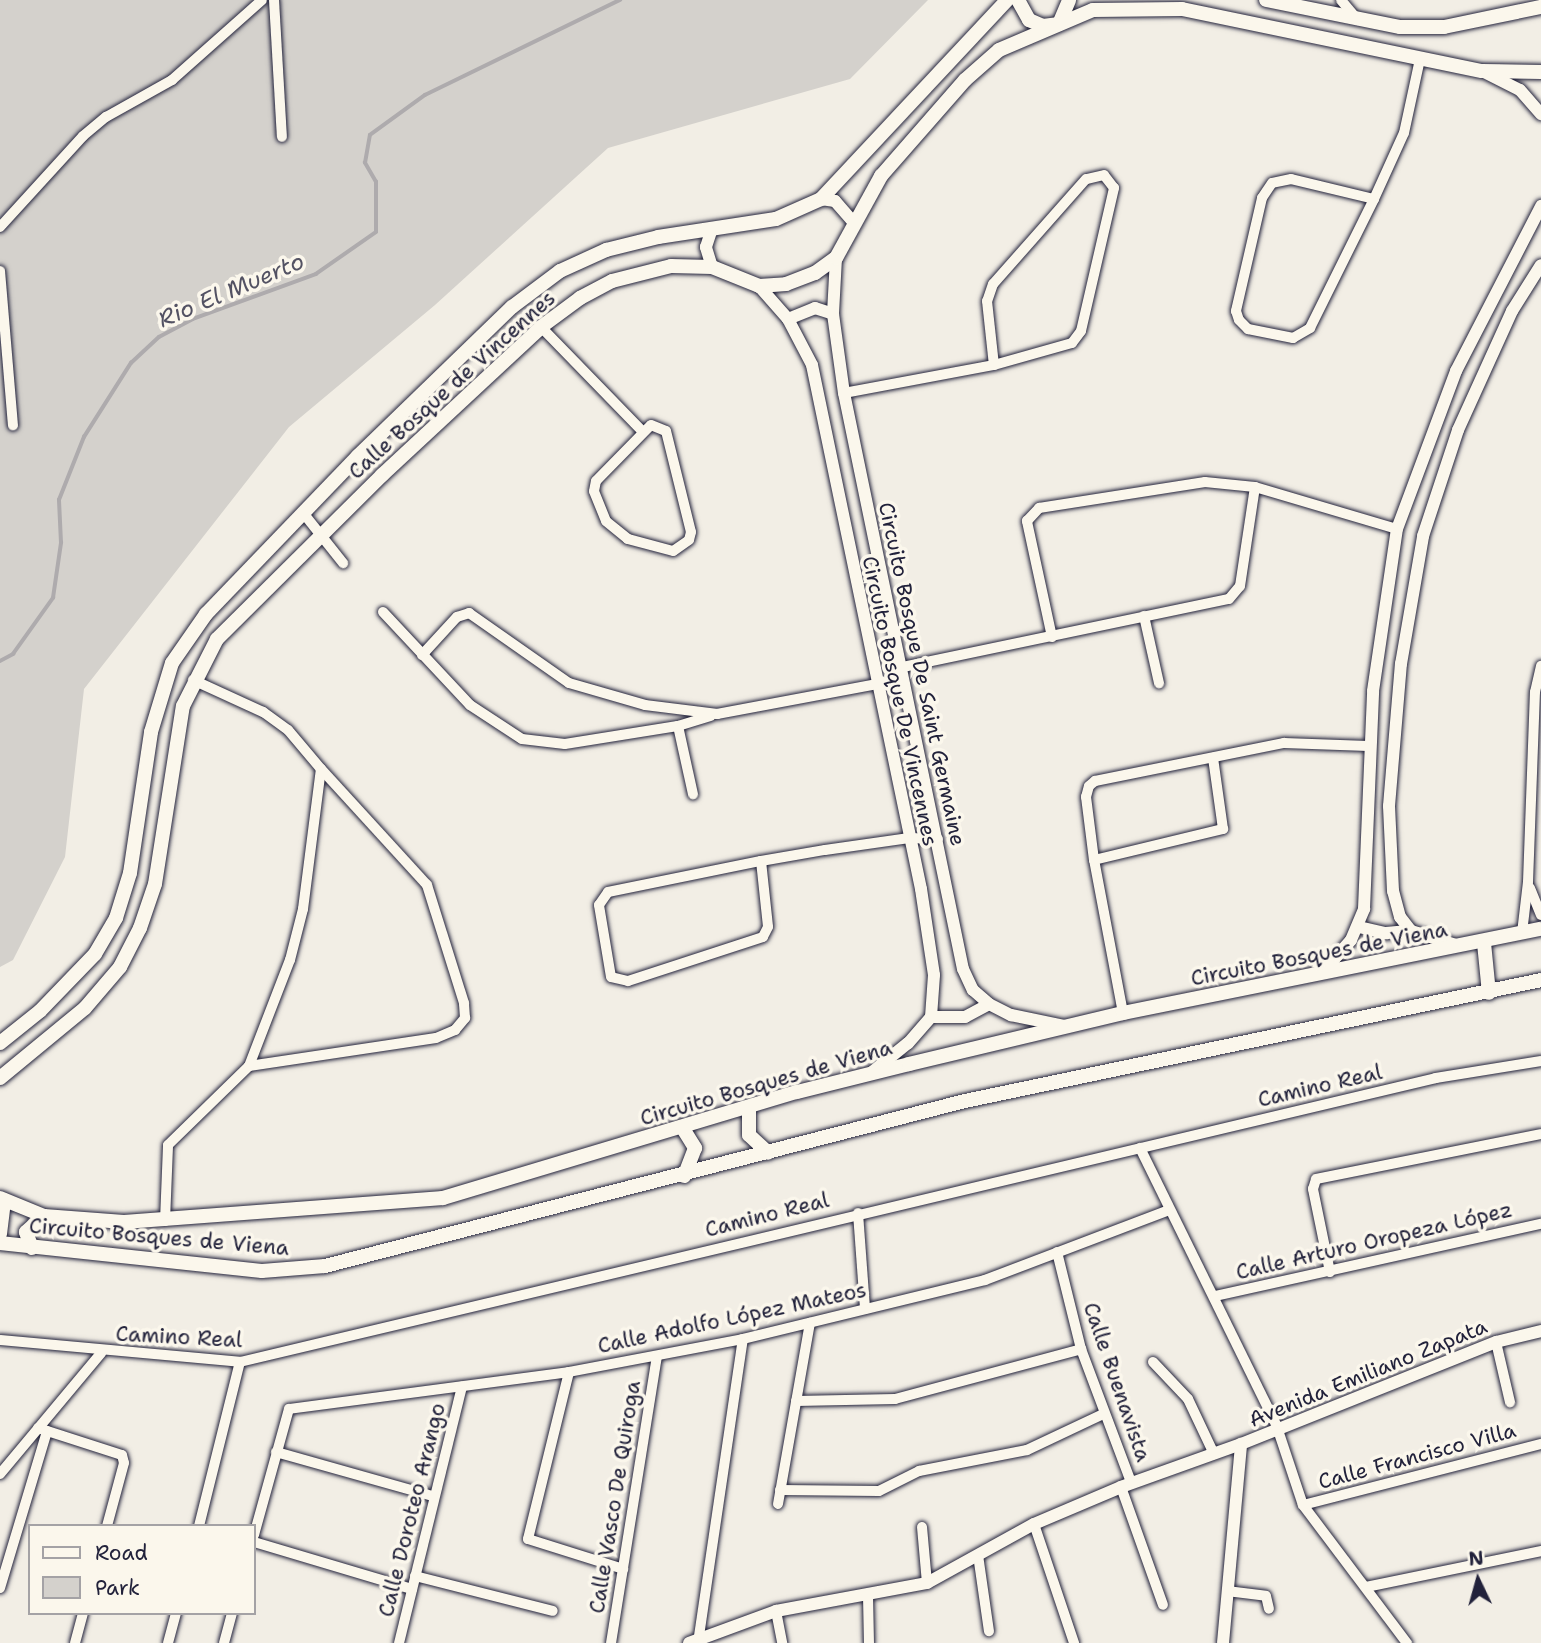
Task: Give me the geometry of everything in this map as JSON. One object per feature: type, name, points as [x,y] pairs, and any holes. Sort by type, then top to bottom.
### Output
[{"type":"main road","name":"Calle Bosque de Vincennes","points":[[0,1043],[40,1010],[95,954],[116,918],[130,873],[151,732],[173,663],[206,614],[512,307],[560,271],[606,250],[776,219],[821,199],[1007,0]]},
{"type":"main road","points":[[1018,0],[1029,20],[1043,26],[1059,24]]},
{"type":"main road","points":[[1059,24],[1069,0]]},
{"type":"main road","points":[[1266,0],[1400,27],[1444,27],[1541,7]]},
{"type":"main road","points":[[836,258],[853,222],[881,176],[965,80],[999,50],[1093,10],[1182,9],[1482,71],[1541,72]]},
{"type":"main road","name":"Calle Bosque de Vincennes","points":[[0,1078],[85,1008],[120,967],[140,928],[155,884],[183,706],[192,680],[217,639],[322,533],[541,327],[612,281],[671,266],[712,267],[759,286],[786,284],[815,273],[836,258]]},
{"type":"main road","name":"Circuito Bosques de Viena","points":[[2,1199],[44,1216],[100,1222],[165,1221],[443,1198],[749,1107],[871,1074],[1123,1013],[1467,947],[1541,929]]},
{"type":"main road","points":[[1484,943],[1489,993]]},
{"type":"main road","name":"Circuito Bosques de Viena","points":[[0,1243],[293,1271],[684,1176],[965,1101],[1541,980]]},
{"type":"main road","points":[[749,1107],[749,1135],[768,1153]]},
{"type":"main road","points":[[682,1127],[695,1147],[684,1176]]},
{"type":"main road","points":[[0,1234],[2,1199]]},
{"type":"main road","points":[[32,1248],[26,1232],[44,1216]]},
{"type":"street","points":[[0,227],[83,136],[106,117],[172,80],[262,0]]},
{"type":"street","points":[[274,0],[282,137]]},
{"type":"street","points":[[1341,0],[1358,20]]},
{"type":"street","points":[[1374,199],[1291,179],[1272,183],[1262,198],[1236,311],[1239,320],[1248,329],[1293,338],[1302,335],[1374,199],[1404,132],[1420,59]]},
{"type":"street","points":[[1482,71],[1520,90],[1541,114]]},
{"type":"street","points":[[844,393],[994,365],[1066,346],[1078,338],[1114,188],[1104,175],[1087,179],[993,284],[987,301],[994,365]]},
{"type":"street","points":[[821,199],[835,201],[853,222]]},
{"type":"street","points":[[1322,973],[1339,957],[1359,927],[1367,866],[1368,746],[1397,529],[1456,371],[1541,206]]},
{"type":"street","points":[[712,229],[706,247],[712,267]]},
{"type":"street","name":"Circuito Bosque De Saint Germaine","points":[[836,258],[833,314],[844,393],[898,668],[938,839],[963,969],[973,990],[989,1004],[1011,1015],[1071,1027]]},
{"type":"street","points":[[1411,931],[1400,918],[1393,891],[1389,806],[1401,664],[1423,536],[1458,430],[1489,357],[1541,265]]},
{"type":"street","points":[[0,271],[13,425]]},
{"type":"street","name":"Circuito Bosque De Vincennes","points":[[759,286],[788,319],[812,365],[909,838],[934,975],[931,1017]]},
{"type":"street","points":[[788,319],[815,308],[833,314]]},
{"type":"street","points":[[541,327],[641,430]]},
{"type":"street","points":[[659,425],[666,431],[691,532],[689,540],[673,551],[628,539],[606,521],[596,500],[596,481],[641,430],[659,425]]},
{"type":"street","points":[[1052,637],[1027,521],[1031,513],[1189,481],[1255,487],[1397,529]]},
{"type":"street","points":[[898,668],[1052,637],[1237,594],[1255,487]]},
{"type":"street","points":[[304,514],[322,533],[343,564]]},
{"type":"street","points":[[383,612],[470,705],[522,739],[565,744],[678,726],[717,714],[877,684]]},
{"type":"street","points":[[422,655],[457,617],[469,612],[569,683],[645,705],[717,714]]},
{"type":"street","points":[[1143,616],[1159,683]]},
{"type":"street","points":[[1522,933],[1528,882],[1535,692],[1541,666]]},
{"type":"street","points":[[192,680],[263,712],[288,730],[427,885],[464,1003],[465,1018],[455,1030],[436,1038],[249,1066]]},
{"type":"street","points":[[678,726],[693,794]]},
{"type":"street","points":[[1123,1013],[1094,860],[1086,797],[1089,786],[1095,780],[1301,741],[1368,746]]},
{"type":"street","points":[[1094,860],[1223,829],[1213,758]]},
{"type":"street","points":[[165,1221],[168,1145],[249,1066],[290,960],[303,909],[321,768]]},
{"type":"street","points":[[761,861],[768,933],[688,964],[619,982],[611,977],[601,897],[761,861],[909,838],[938,839]]},
{"type":"street","points":[[1528,882],[1541,915]]},
{"type":"street","points":[[1359,927],[1386,933],[1411,931],[1467,947]]},
{"type":"street","points":[[871,1074],[908,1043],[931,1017],[965,1017],[989,1004]]},
{"type":"street","name":"Camino Real","points":[[0,1340],[101,1353],[240,1362],[858,1213],[1436,1078],[1541,1060]]},
{"type":"street","points":[[1330,1272],[1313,1189],[1316,1179],[1541,1134]]},
{"type":"street","points":[[1140,1148],[1277,1427],[1303,1505],[1407,1643]]},
{"type":"street","name":"Calle Adolfo López Mateos","points":[[276,1452],[289,1409],[569,1372],[743,1339],[985,1280],[1169,1210]]},
{"type":"street","points":[[858,1213],[865,1309]]},
{"type":"street","name":"Calle Arturo Oropeza López","points":[[1215,1296],[1541,1224]]},
{"type":"street","name":"Calle Buenavista","points":[[1057,1252],[1081,1349],[1163,1605]]},
{"type":"street","points":[[778,1504],[810,1323]]},
{"type":"street","name":"Avenida Emiliano Zapata","points":[[1223,1643],[1241,1444],[1277,1427],[1496,1342],[1541,1331]]},
{"type":"street","points":[[743,1339],[694,1640],[776,1611],[927,1583],[1034,1524],[1126,1485],[1241,1444]]},
{"type":"street","points":[[1496,1342],[1510,1402]]},
{"type":"street","points":[[796,1401],[882,1401],[1081,1349]]},
{"type":"street","points":[[0,1474],[42,1430],[101,1353]]},
{"type":"street","name":"Calle Vasco De Quiroga","points":[[611,1643],[657,1357]]},
{"type":"street","points":[[200,1524],[240,1362]]},
{"type":"street","points":[[1153,1362],[1188,1399],[1214,1454]]},
{"type":"street","points":[[569,1372],[528,1539],[624,1569]]},
{"type":"street","name":"Calle Doroteo Arango","points":[[399,1643],[433,1496],[462,1387]]},
{"type":"street","points":[[780,1490],[879,1491],[919,1471],[1042,1444],[1103,1413]]},
{"type":"street","points":[[42,1430],[122,1455],[124,1464],[108,1524]]},
{"type":"street","points":[[0,1588],[42,1430]]},
{"type":"street","name":"Calle Francisco Villa","points":[[1303,1505],[1541,1444]]},
{"type":"street","points":[[256,1527],[276,1452],[433,1496]]},
{"type":"street","points":[[1034,1524],[1074,1643]]},
{"type":"street","points":[[922,1527],[927,1583]]},
{"type":"street","points":[[256,1543],[411,1590]]},
{"type":"street","points":[[1366,1587],[1541,1551]]},
{"type":"street","points":[[978,1555],[989,1632]]},
{"type":"street","points":[[415,1576],[553,1611]]},
{"type":"street","points":[[1227,1591],[1266,1596],[1269,1609]]},
{"type":"street","points":[[868,1596],[869,1643]]},
{"type":"street","points":[[776,1611],[782,1643]]},
{"type":"street","points":[[75,1643],[82,1615]]},
{"type":"street","points":[[168,1643],[175,1615]]},
{"type":"street","points":[[223,1643],[231,1615]]},
{"type":"green space","points":[[0,0],[928,0],[850,79],[608,148],[435,305],[289,427],[84,689],[65,857],[13,960],[0,967]]},
{"type":"waterway","name":"Rio El Muerto","points":[[0,661],[13,654],[53,598],[61,543],[59,500],[84,437],[131,363],[159,337],[193,319],[316,274],[376,232],[376,182],[365,163],[370,135],[425,95],[620,0]]}]
